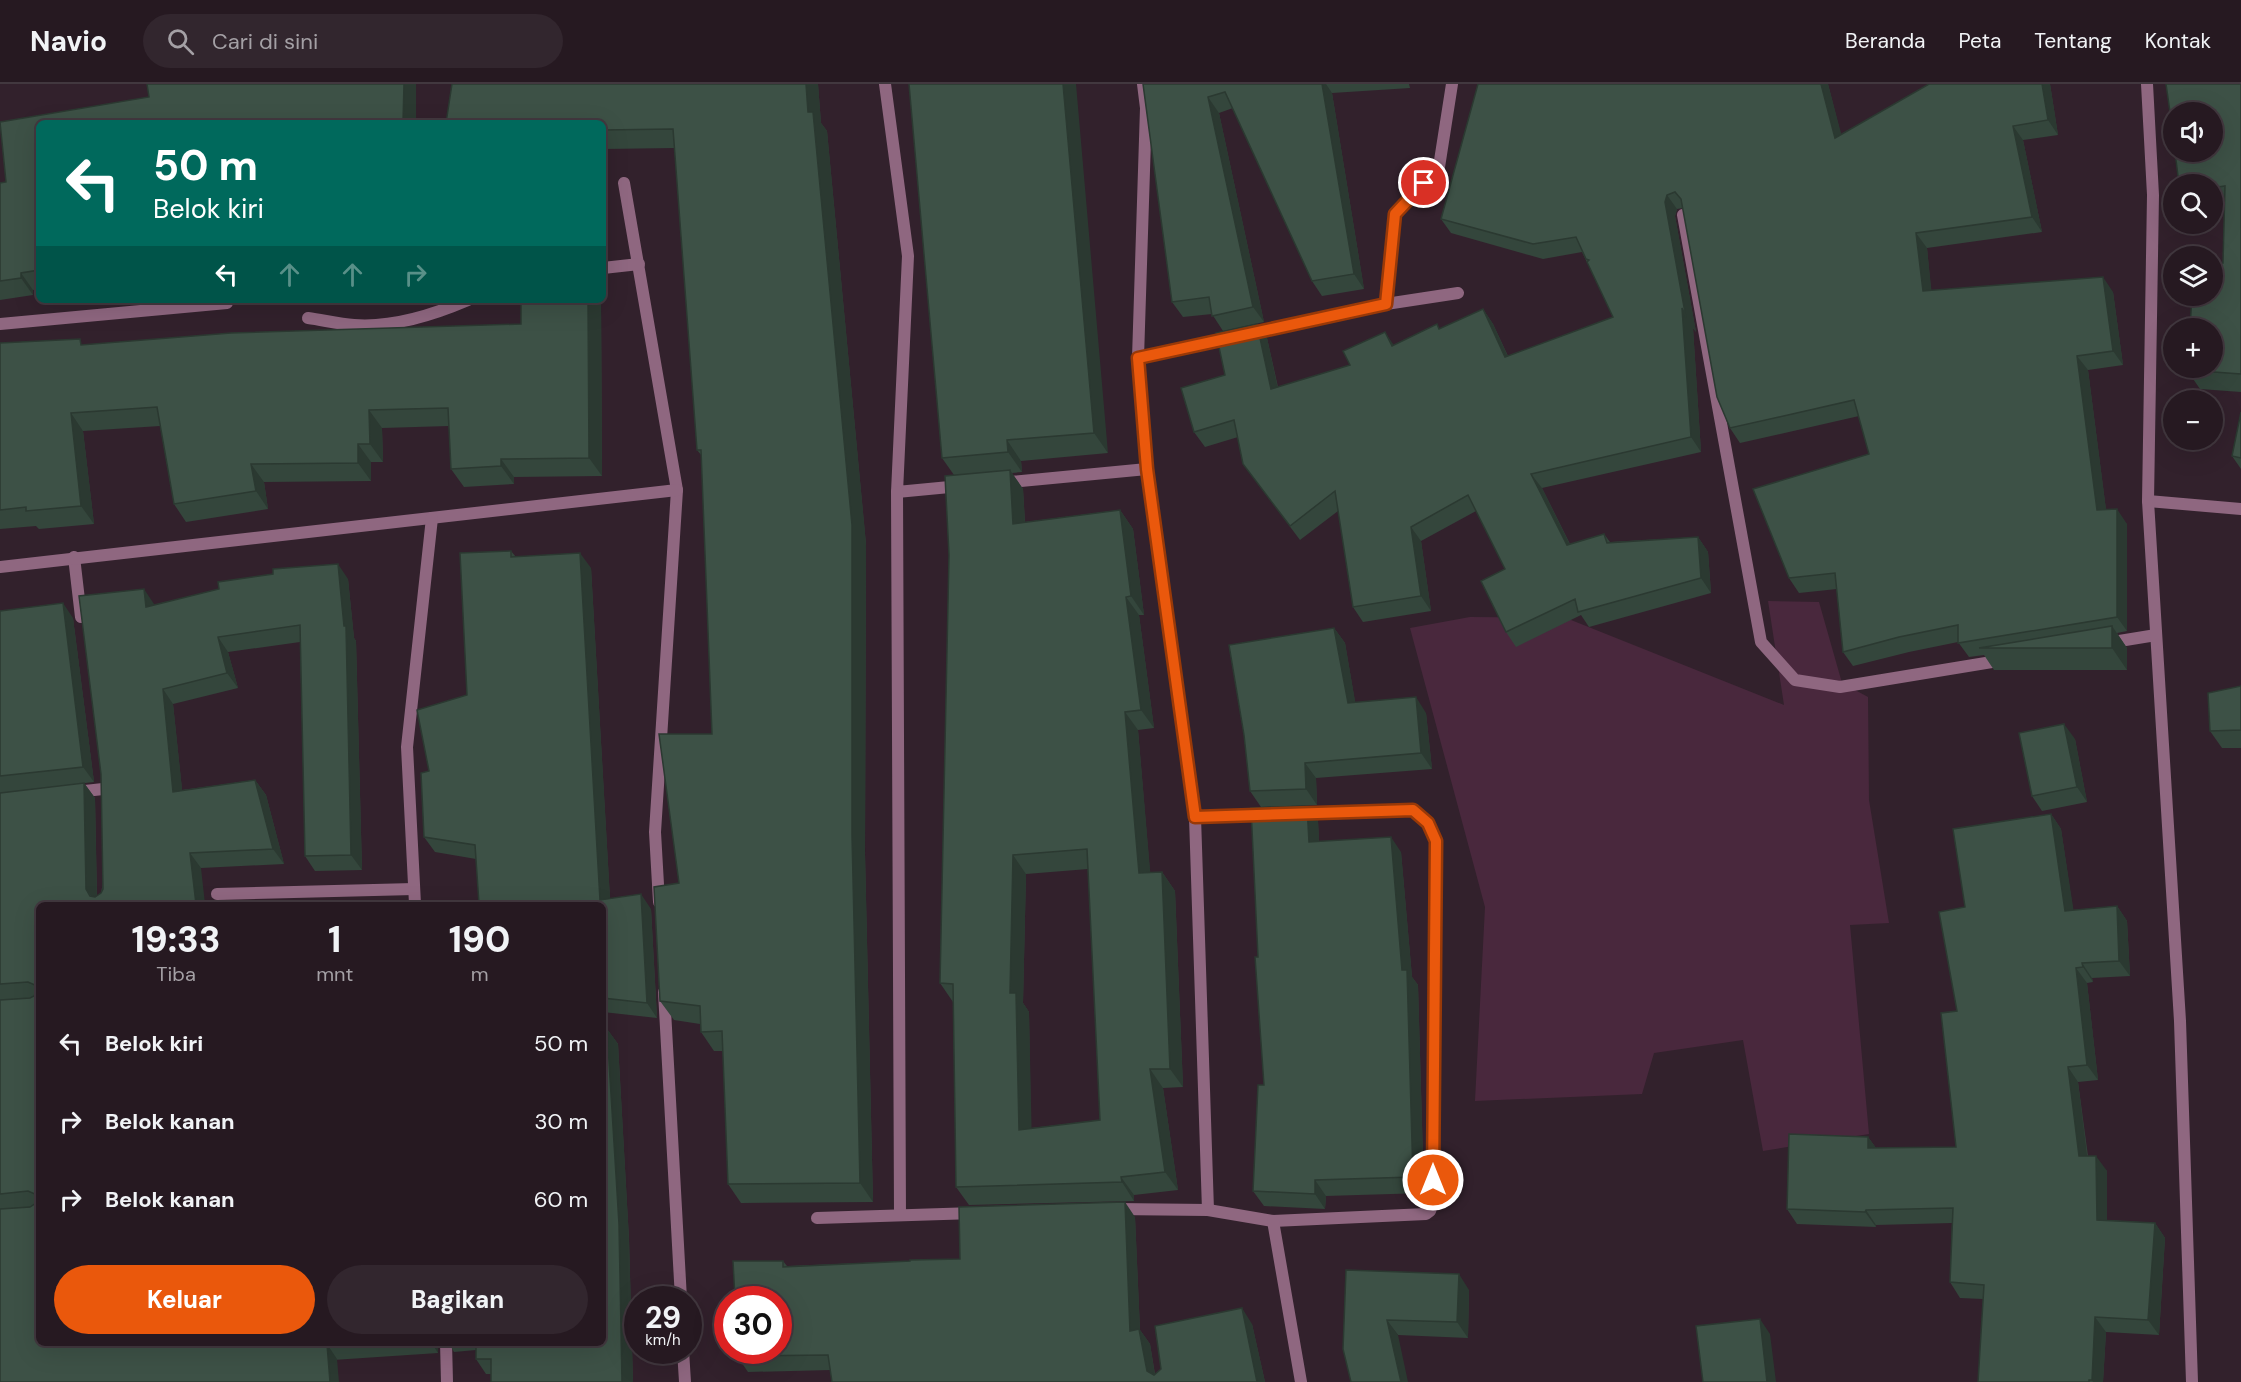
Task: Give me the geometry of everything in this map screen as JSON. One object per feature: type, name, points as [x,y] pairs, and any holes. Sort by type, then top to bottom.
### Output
[{"type":"street","points":[[885,84],[909,256],[897,492],[900,1215]]},
{"type":"street","points":[[1143,84],[1146,108],[1138,358],[1147,469],[1195,817],[1208,1210]]},
{"type":"street","points":[[1386,304],[1395,214],[1439,167],[1452,84]]},
{"type":"street","points":[[2147,84],[2153,195],[2148,501],[2180,1021],[2192,1382]]},
{"type":"street","points":[[624,183],[677,490],[656,832],[660,916]]},
{"type":"street","points":[[1683,215],[1761,642],[1795,680],[1840,687],[2016,658]]},
{"type":"street","points":[[606,268],[639,264]]},
{"type":"street","points":[[1138,358],[1386,304],[1458,293]]},
{"type":"street","points":[[0,324],[227,303]]},
{"type":"street","points":[[308,318],[355,326],[396,323],[443,311],[461,303]]},
{"type":"street","points":[[992,483],[1147,469]]},
{"type":"street","points":[[897,492],[969,486]]},
{"type":"street","points":[[0,567],[677,490]]},
{"type":"street","points":[[2148,501],[2241,509]]},
{"type":"street","points":[[414,902],[408,747],[432,518]]},
{"type":"street","points":[[74,557],[82,627]]},
{"type":"street","points":[[2098,645],[2156,635]]},
{"type":"street","points":[[69,793],[103,789]]},
{"type":"street","points":[[1098,1210],[1208,1210],[1272,1221],[1426,1214],[1430,1211],[1433,1202],[1436,841],[1428,823],[1413,810],[1195,817]]},
{"type":"street","points":[[217,894],[414,889]]},
{"type":"street","points":[[663,976],[680,1286]]},
{"type":"street","points":[[817,1218],[982,1213]]},
{"type":"street","points":[[1272,1221],[1301,1382]]},
{"type":"street","points":[[446,1346],[447,1382]]},
{"type":"street","points":[[684,1364],[685,1382]]},
{"type":"shaded area","points":[[1768,601],[1819,602],[1842,683],[1868,697],[1869,800],[1889,923],[1850,925],[1869,1134],[1763,1151],[1743,1040],[1654,1053],[1642,1094],[1475,1101],[1485,907],[1410,628],[1470,617],[1566,618],[1784,705]]},
{"type":"building","points":[[147,84],[404,84],[403,120],[36,120],[36,270],[21,273],[21,278],[0,281],[0,183],[6,182],[0,122],[149,97]]},
{"type":"building","points":[[452,84],[806,84],[808,112],[813,112],[852,525],[852,835],[860,1183],[728,1184],[722,1031],[701,1032],[700,1006],[660,1001],[654,887],[679,883],[659,734],[712,734],[701,450],[697,450],[673,129],[606,130],[606,120],[446,120]]},
{"type":"building","points":[[909,84],[1063,84],[1094,433],[1007,440],[1008,452],[942,458]]},
{"type":"building","points":[[1143,84],[1322,84],[1354,274],[1312,281],[1225,92],[1208,97],[1253,307],[1212,316],[1209,297],[1172,302]]},
{"type":"building","points":[[1478,84],[1821,84],[1835,138],[1929,84],[2042,84],[2048,120],[2013,126],[2032,217],[1916,233],[1923,291],[2103,277],[2113,351],[2077,356],[2097,510],[2117,509],[2117,617],[1958,643],[1958,625],[1899,637],[1843,652],[1835,573],[1789,578],[1753,489],[1869,454],[1854,400],[1730,428],[1717,397],[1681,199],[1675,192],[1667,195],[1665,202],[1686,318],[1682,308],[1691,437],[1531,474],[1567,545],[1604,534],[1607,543],[1698,537],[1701,578],[1578,612],[1575,599],[1506,632],[1481,581],[1505,569],[1468,495],[1411,527],[1421,596],[1353,607],[1335,491],[1290,526],[1243,464],[1234,420],[1194,432],[1181,388],[1225,375],[1216,333],[1257,324],[1271,389],[1350,365],[1343,351],[1385,332],[1392,346],[1437,324],[1439,329],[1483,309],[1505,357],[1613,317],[1587,262],[1589,260],[1586,259],[1576,237],[1533,244],[1441,219]]},
{"type":"building","points":[[2166,84],[2241,84],[2241,374],[2223,373],[2223,318],[2191,318],[2191,306],[2223,306],[2225,186],[2223,186],[2223,174],[2178,174],[2176,162],[2223,162],[2223,102],[2169,102]]},
{"type":"building","points":[[521,303],[588,303],[589,458],[501,459],[501,466],[451,469],[448,408],[369,410],[370,444],[358,444],[358,463],[251,464],[256,491],[174,504],[157,407],[71,413],[81,506],[26,511],[26,507],[0,510],[0,343],[80,339],[81,345],[231,333],[521,324]]},
{"type":"building","points":[[2241,412],[2241,458],[2232,456]]},
{"type":"building","points":[[1010,470],[1013,524],[1120,510],[1131,596],[1126,597],[1141,710],[1125,712],[1139,873],[1162,872],[1170,1069],[1150,1069],[1165,1172],[1121,1177],[1122,1182],[956,1187],[953,984],[940,983],[949,555],[945,476]],"holes":[[[1087,849],[1100,1120],[1019,1130],[1016,993],[1010,993],[1013,855]]]},
{"type":"building","points":[[511,551],[511,557],[580,553],[600,900],[641,894],[647,1003],[606,998],[606,902],[479,902],[475,845],[424,837],[421,773],[429,771],[417,710],[467,695],[460,553]]},
{"type":"building","points":[[338,564],[344,626],[346,626],[351,855],[305,856],[300,625],[218,637],[227,673],[163,689],[173,792],[255,780],[273,849],[190,853],[196,902],[36,902],[36,988],[28,982],[0,984],[0,793],[84,783],[86,889],[90,896],[95,897],[103,889],[101,774],[79,596],[144,589],[146,607],[219,589],[218,582],[273,574],[273,569]]},
{"type":"building","points":[[63,603],[83,767],[0,776],[0,611]]},
{"type":"building","points":[[2112,626],[2112,648],[1979,648]]},
{"type":"building","points":[[1334,628],[1348,703],[1416,697],[1421,753],[1305,763],[1306,789],[1250,791],[1244,735],[1229,645]]},
{"type":"building","points":[[2241,686],[2241,730],[2210,731],[2208,693]]},
{"type":"building","points":[[2064,724],[2077,787],[2032,796],[2019,733]]},
{"type":"building","points":[[1307,806],[1309,842],[1391,837],[1402,970],[1407,970],[1413,1177],[1315,1180],[1315,1194],[1253,1191],[1258,1085],[1264,1085],[1255,957],[1258,957],[1251,808]]},
{"type":"building","points":[[2051,814],[2065,911],[2117,906],[2119,961],[2082,963],[2083,967],[2076,968],[2087,1065],[2068,1067],[2079,1156],[2096,1156],[2097,1220],[2155,1223],[2148,1320],[2095,1317],[2092,1380],[2089,1382],[1978,1382],[1984,1285],[1950,1282],[1953,1208],[1866,1210],[1865,1212],[1787,1209],[1789,1134],[1868,1137],[1868,1148],[1956,1147],[1941,1013],[1957,1011],[1939,912],[1965,907],[1953,829]]},
{"type":"building","points":[[36,992],[36,1196],[28,1191],[0,1194],[0,1000],[34,996]]},
{"type":"building","points":[[606,1029],[619,1224],[622,1382],[491,1382],[491,1359],[476,1359],[476,1346],[606,1346]]},
{"type":"building","points":[[1125,1202],[1130,1331],[1139,1329],[1147,1371],[1154,1375],[1161,1369],[1155,1326],[1242,1308],[1257,1382],[832,1382],[828,1355],[792,1355],[792,1286],[734,1286],[733,1261],[783,1261],[783,1267],[960,1259],[959,1207]]},
{"type":"building","points":[[36,1203],[36,1346],[327,1346],[330,1382],[0,1382],[0,1209],[30,1207]]},
{"type":"building","points":[[1346,1270],[1459,1274],[1457,1322],[1387,1320],[1401,1382],[1351,1382],[1343,1349]]},
{"type":"building","points":[[1760,1319],[1767,1382],[1703,1382],[1696,1326]]},
{"type":"route","points":[[1424,183],[1395,214],[1386,304],[1138,358],[1147,469],[1195,817],[1413,810],[1428,823],[1436,841],[1433,1180]]}]
